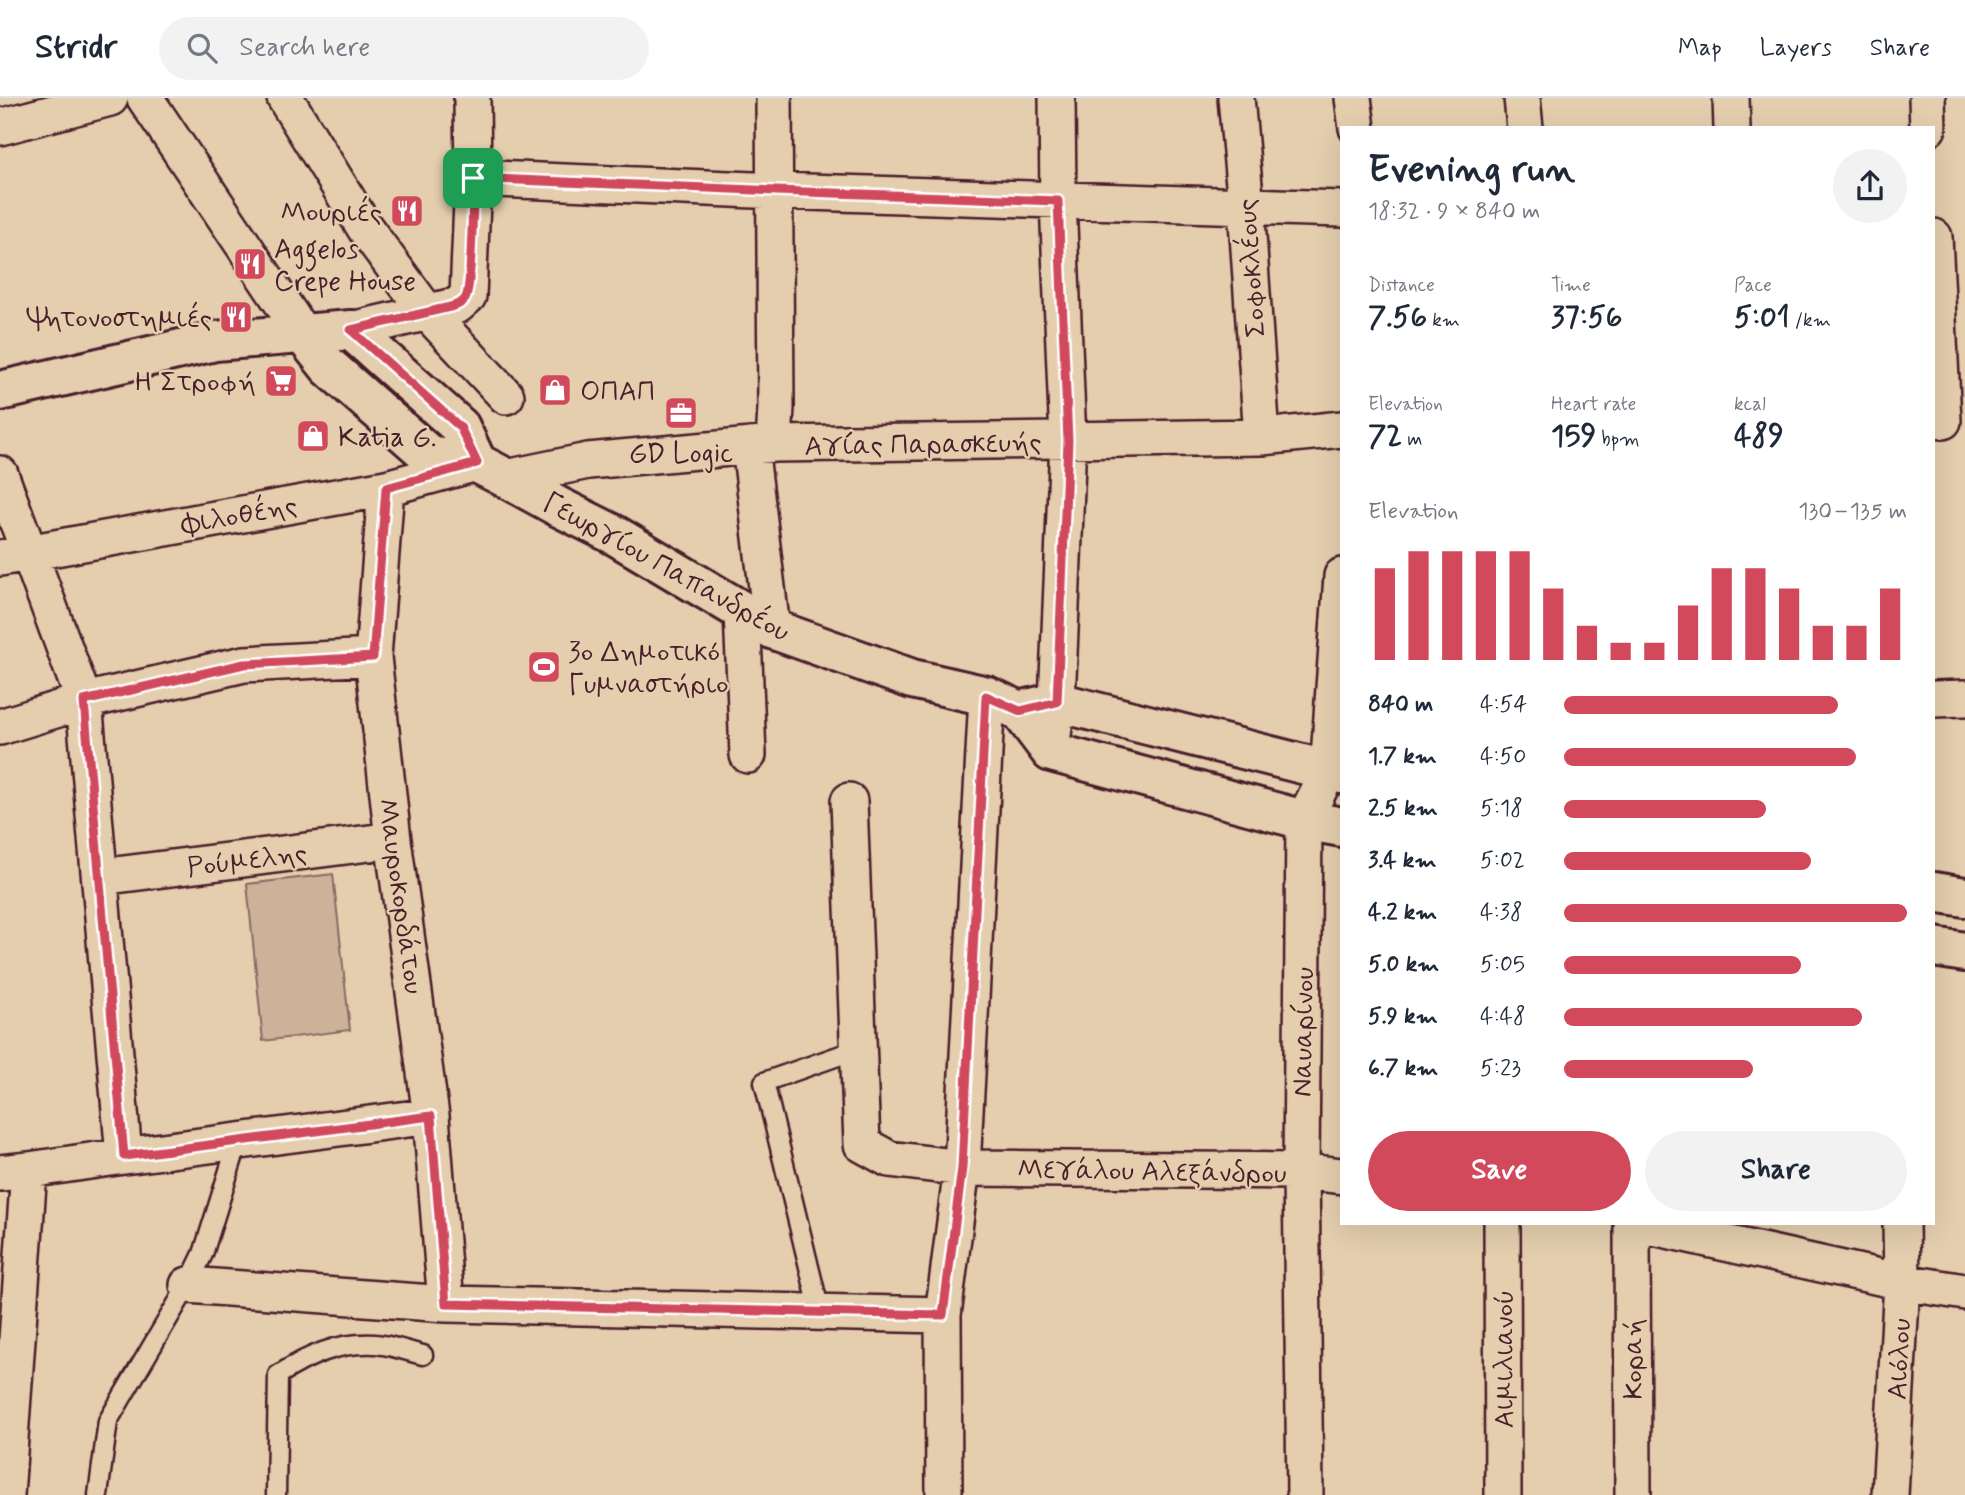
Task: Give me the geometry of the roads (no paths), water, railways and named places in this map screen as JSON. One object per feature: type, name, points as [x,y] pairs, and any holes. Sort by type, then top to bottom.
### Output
[{"type":"street","points":[[0,127],[110,98]]},
{"type":"street","name":"Γεωργίου Παπανδρέου","points":[[145,98],[303,334],[329,368],[429,456],[492,470],[613,534],[757,621],[912,679],[1003,704],[1057,702],[1335,773]]},
{"type":"street","points":[[285,98],[365,228],[427,312],[506,396]]},
{"type":"street","points":[[0,391],[215,341],[351,330],[458,305],[468,296],[473,178],[472,98]]},
{"type":"street","points":[[748,755],[757,621],[762,445],[776,407],[774,98]]},
{"type":"street","points":[[1051,752],[1057,702],[1068,441],[1056,98]]},
{"type":"street","name":"Σοφοκλέους","points":[[1236,98],[1247,206],[1262,438]]},
{"type":"street","points":[[1353,98],[1357,126]]},
{"type":"street","points":[[1522,98],[1525,126]]},
{"type":"street","points":[[1731,98],[1732,126]]},
{"type":"street","points":[[1927,98],[1928,126]]},
{"type":"street","points":[[473,178],[776,191],[1340,209]]},
{"type":"street","points":[[1935,251],[1947,421]]},
{"type":"street","points":[[351,330],[460,427],[492,470]]},
{"type":"street","name":"Αγίας Παρασκευής","points":[[492,470],[762,445],[1262,438],[1340,429]]},
{"type":"street","name":"Φιλοθέης","points":[[14,555],[492,470]]},
{"type":"street","points":[[0,474],[14,555],[84,701],[124,1156]]},
{"type":"street","name":"Μαυροκορδάτου","points":[[386,488],[373,657],[393,840],[431,1116],[446,1304]]},
{"type":"street","name":"Ναυαρίνου","points":[[1305,1495],[1301,1171],[1304,820],[1335,773],[1340,632]]},
{"type":"street","points":[[0,727],[84,701],[244,664],[373,657]]},
{"type":"street","points":[[1935,699],[1965,698]]},
{"type":"street","points":[[1003,704],[1051,752],[1304,820],[1340,827]]},
{"type":"street","points":[[944,1495],[943,1315],[962,1168],[1003,704]]},
{"type":"street","points":[[849,801],[858,1049]]},
{"type":"street","name":"Ρούμελης","points":[[100,877],[393,840]]},
{"type":"street","points":[[1935,892],[1965,897]]},
{"type":"street","points":[[1935,947],[1965,952]]},
{"type":"street","name":"Μεγάλου Αλεξάνδρου","points":[[858,1049],[862,1144],[889,1159],[962,1168],[1301,1171],[1340,1175]]},
{"type":"street","points":[[6,1495],[4,1447],[15,1172],[431,1116]]},
{"type":"street","name":"Αιμιλιανού","points":[[1502,1225],[1503,1495]]},
{"type":"street","name":"Κοραή","points":[[1633,1225],[1633,1495]]},
{"type":"street","points":[[1642,1225],[1902,1282],[1965,1292]]},
{"type":"street","name":"Αιόλου","points":[[1890,1495],[1902,1282],[1901,1225]]},
{"type":"street","points":[[188,1285],[446,1304],[943,1315]]},
{"type":"lane","points":[[820,1312],[764,1082],[858,1049]]},
{"type":"lane","points":[[99,1495],[108,1421],[188,1285],[203,1254],[238,1142]]},
{"type":"lane","points":[[276,1495],[278,1375],[305,1358],[336,1348],[375,1344],[423,1355]]},
{"type":"place","name":"Μουριές","points":[[407,211]]},
{"type":"place","name":"Aggelos Crepe House","points":[[250,264]]},
{"type":"place","name":"Ψητονοστημιές","points":[[236,317]]},
{"type":"place","name":"Η Στροφή","points":[[281,381]]},
{"type":"place","name":"ΟΠΑΠ","points":[[555,390]]},
{"type":"place","name":"GD Logic","points":[[681,413]]},
{"type":"place","name":"Katia G.","points":[[313,436]]},
{"type":"place","name":"3ο Δημοτικό Γυμναστήριο","points":[[544,667]]}]
